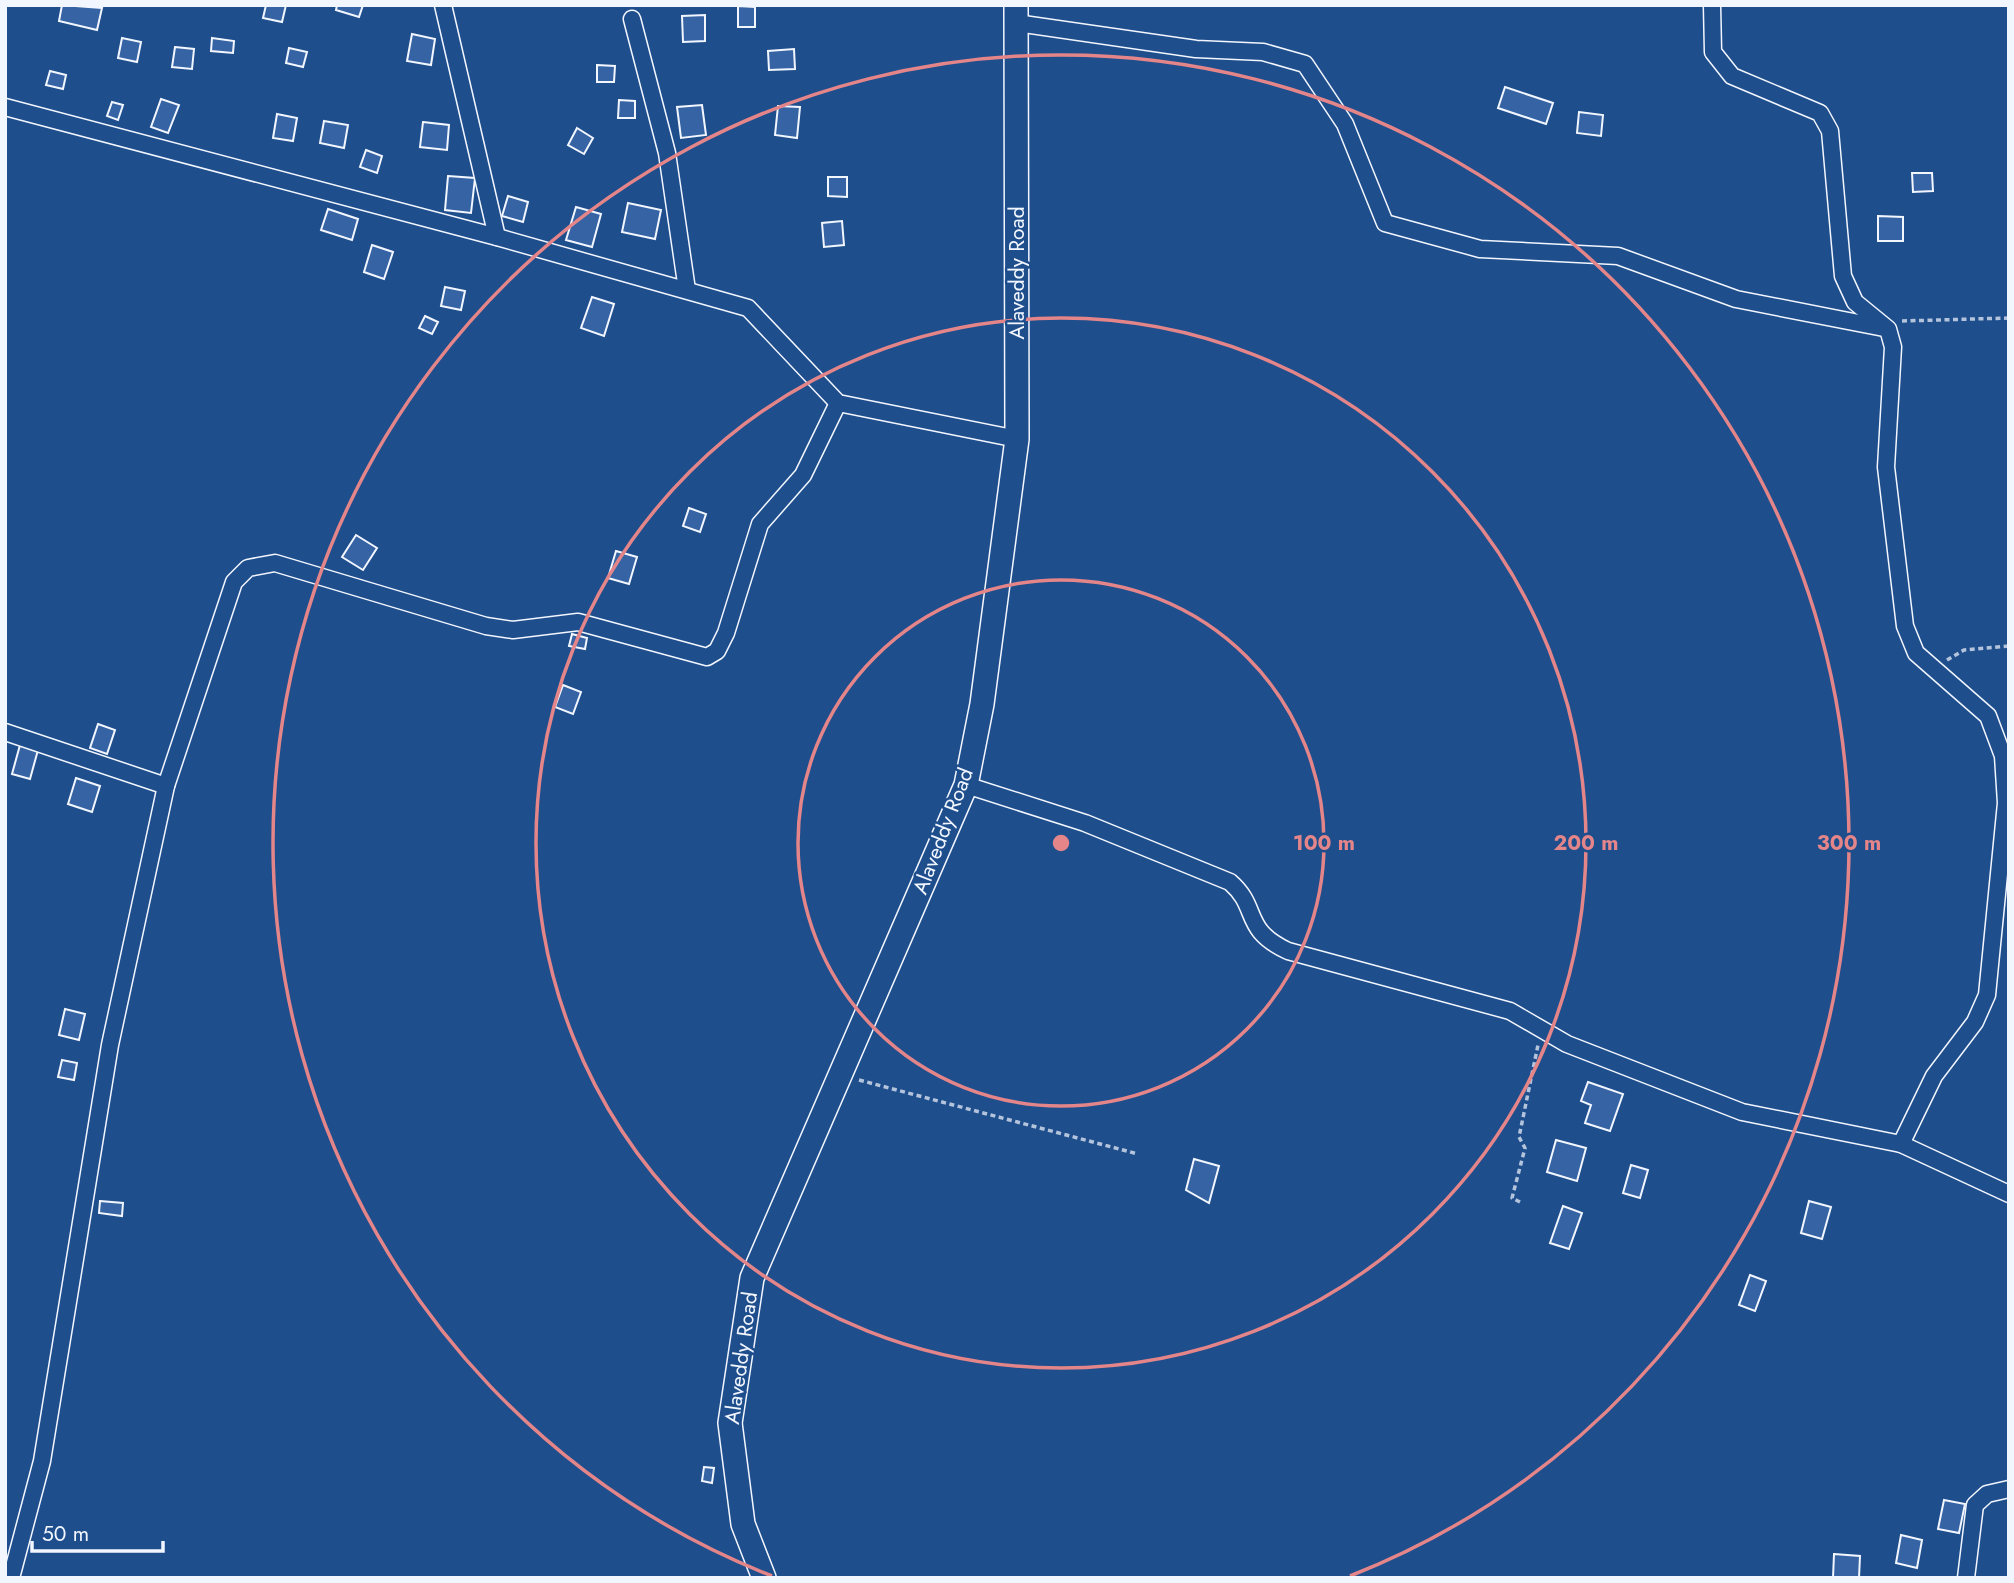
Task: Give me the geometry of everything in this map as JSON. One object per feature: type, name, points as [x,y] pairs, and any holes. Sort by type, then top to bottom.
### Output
[{"type":"street","points":[[443,5],[497,237]]},
{"type":"street","points":[[1712,5],[1713,52],[1732,76],[1820,113],[1830,131],[1843,276],[1855,302],[1888,329],[1893,347],[1885,467],[1905,626],[1916,653],[1988,716],[2004,756],[2006,803],[1987,995],[1975,1021],[1934,1076],[1901,1144]]},
{"type":"street","points":[[1016,14],[1196,48],[1263,52],[1305,64],[1345,124],[1385,223],[1480,249],[1618,256],[1736,299],[1888,329]]},
{"type":"street","name":"Alaveddy Road","points":[[764,1578],[743,1524],[730,1423],[752,1278],[966,785],[982,704],[1017,439],[1016,14]]},
{"type":"street","points":[[632,19],[667,153],[687,289]]},
{"type":"street","points":[[5,107],[497,237],[748,308],[838,403],[1017,439]]},
{"type":"street","points":[[11,1578],[42,1461],[110,1045],[166,786],[234,582],[248,568],[275,563],[486,626],[513,630],[578,622],[707,657],[717,651],[726,633],[760,524],[803,475],[838,403]]},
{"type":"street","points":[[5,732],[166,786]]},
{"type":"street","points":[[966,785],[1085,823],[1230,882],[1242,893],[1252,923],[1266,941],[1288,951],[1510,1011],[1567,1044],[1742,1112],[1901,1144],[2009,1194]]},
{"type":"street","points":[[1966,1578],[1975,1505],[1987,1494],[2009,1489]]},
{"type":"path","points":[[1888,329],[1902,321],[2009,318]]},
{"type":"path","points":[[1933,668],[1964,650],[2009,646]]},
{"type":"path","points":[[1520,1202],[1512,1198],[1525,1148],[1519,1137],[1542,1029]]},
{"type":"path","points":[[840,1075],[1138,1154]]},
{"type":"building","points":[[62,5],[102,8],[97,30],[59,21]]},
{"type":"building","points":[[266,5],[286,5],[282,22],[263,18]]},
{"type":"building","points":[[337,5],[363,5],[359,17],[336,10]]},
{"type":"building","points":[[738,6],[755,7],[755,27],[738,27]]},
{"type":"building","points":[[705,15],[705,41],[683,42],[682,16]]},
{"type":"building","points":[[412,34],[435,39],[431,65],[407,61]]},
{"type":"building","points":[[122,38],[141,42],[137,62],[118,58]]},
{"type":"building","points":[[212,38],[234,41],[233,53],[211,51]]},
{"type":"building","points":[[175,47],[194,49],[192,69],[172,67]]},
{"type":"building","points":[[289,48],[307,52],[303,67],[286,63]]},
{"type":"building","points":[[794,49],[795,69],[769,70],[768,51]]},
{"type":"building","points":[[597,65],[615,66],[614,82],[597,82]]},
{"type":"building","points":[[50,71],[66,75],[63,89],[46,85]]},
{"type":"building","points":[[1505,87],[1553,103],[1546,124],[1498,108]]},
{"type":"building","points":[[161,99],[179,105],[168,133],[151,127]]},
{"type":"building","points":[[619,100],[635,101],[635,118],[618,118]]},
{"type":"building","points":[[112,102],[123,105],[118,120],[107,116]]},
{"type":"building","points":[[702,105],[706,135],[681,138],[677,107]]},
{"type":"building","points":[[778,106],[800,107],[797,138],[775,135]]},
{"type":"building","points":[[1579,112],[1603,115],[1601,136],[1577,133]]},
{"type":"building","points":[[277,114],[297,118],[293,141],[273,138]]},
{"type":"building","points":[[324,121],[348,125],[344,148],[320,143]]},
{"type":"building","points":[[423,122],[449,125],[447,150],[420,147]]},
{"type":"building","points":[[577,128],[593,138],[584,154],[568,145]]},
{"type":"building","points":[[366,150],[382,156],[377,173],[360,167]]},
{"type":"building","points":[[1912,173],[1932,173],[1933,191],[1913,192]]},
{"type":"building","points":[[448,176],[475,178],[471,213],[445,210]]},
{"type":"building","points":[[828,177],[847,177],[847,197],[828,196]]},
{"type":"building","points":[[508,196],[528,202],[523,222],[502,216]]},
{"type":"building","points":[[628,203],[661,210],[655,239],[622,232]]},
{"type":"building","points":[[576,207],[601,214],[592,247],[566,240]]},
{"type":"building","points":[[328,209],[358,219],[352,240],[321,230]]},
{"type":"building","points":[[1878,216],[1903,217],[1903,241],[1878,241]]},
{"type":"building","points":[[842,221],[844,245],[824,247],[822,223]]},
{"type":"building","points":[[372,245],[393,252],[384,279],[364,272]]},
{"type":"building","points":[[445,287],[465,291],[461,310],[441,306]]},
{"type":"building","points":[[592,297],[614,304],[604,336],[581,328]]},
{"type":"building","points":[[425,316],[438,322],[432,334],[419,328]]},
{"type":"building","points":[[689,508],[706,514],[700,532],[683,526]]},
{"type":"building","points":[[356,535],[377,548],[363,570],[342,557]]},
{"type":"building","points":[[616,551],[637,557],[629,584],[608,578]]},
{"type":"building","points":[[572,634],[587,638],[585,649],[569,646]]},
{"type":"building","points":[[563,685],[581,692],[573,714],[555,707]]},
{"type":"building","points":[[98,724],[115,730],[107,754],[90,748]]},
{"type":"building","points":[[20,745],[38,750],[30,779],[12,774]]},
{"type":"building","points":[[76,778],[100,786],[92,812],[68,804]]},
{"type":"building","points":[[65,1009],[85,1014],[79,1040],[59,1035]]},
{"type":"building","points":[[62,1060],[77,1063],[74,1080],[58,1077]]},
{"type":"building","points":[[1588,1082],[1623,1094],[1610,1131],[1585,1123],[1591,1105],[1581,1101]]},
{"type":"building","points":[[1556,1140],[1586,1148],[1577,1181],[1547,1172]]},
{"type":"building","points":[[1194,1159],[1219,1166],[1209,1203],[1186,1190]]},
{"type":"building","points":[[1631,1165],[1648,1170],[1640,1198],[1623,1193]]},
{"type":"building","points":[[100,1201],[123,1203],[122,1216],[99,1213]]},
{"type":"building","points":[[1809,1201],[1831,1207],[1822,1239],[1801,1233]]},
{"type":"building","points":[[1563,1206],[1582,1213],[1569,1249],[1550,1243]]},
{"type":"building","points":[[1750,1275],[1766,1281],[1755,1311],[1739,1305]]},
{"type":"building","points":[[704,1467],[714,1468],[712,1483],[702,1481]]},
{"type":"building","points":[[1944,1500],[1965,1504],[1959,1533],[1938,1529]]},
{"type":"building","points":[[1901,1535],[1922,1540],[1917,1568],[1896,1563]]},
{"type":"building","points":[[1834,1554],[1860,1556],[1859,1578],[1833,1578]]}]
